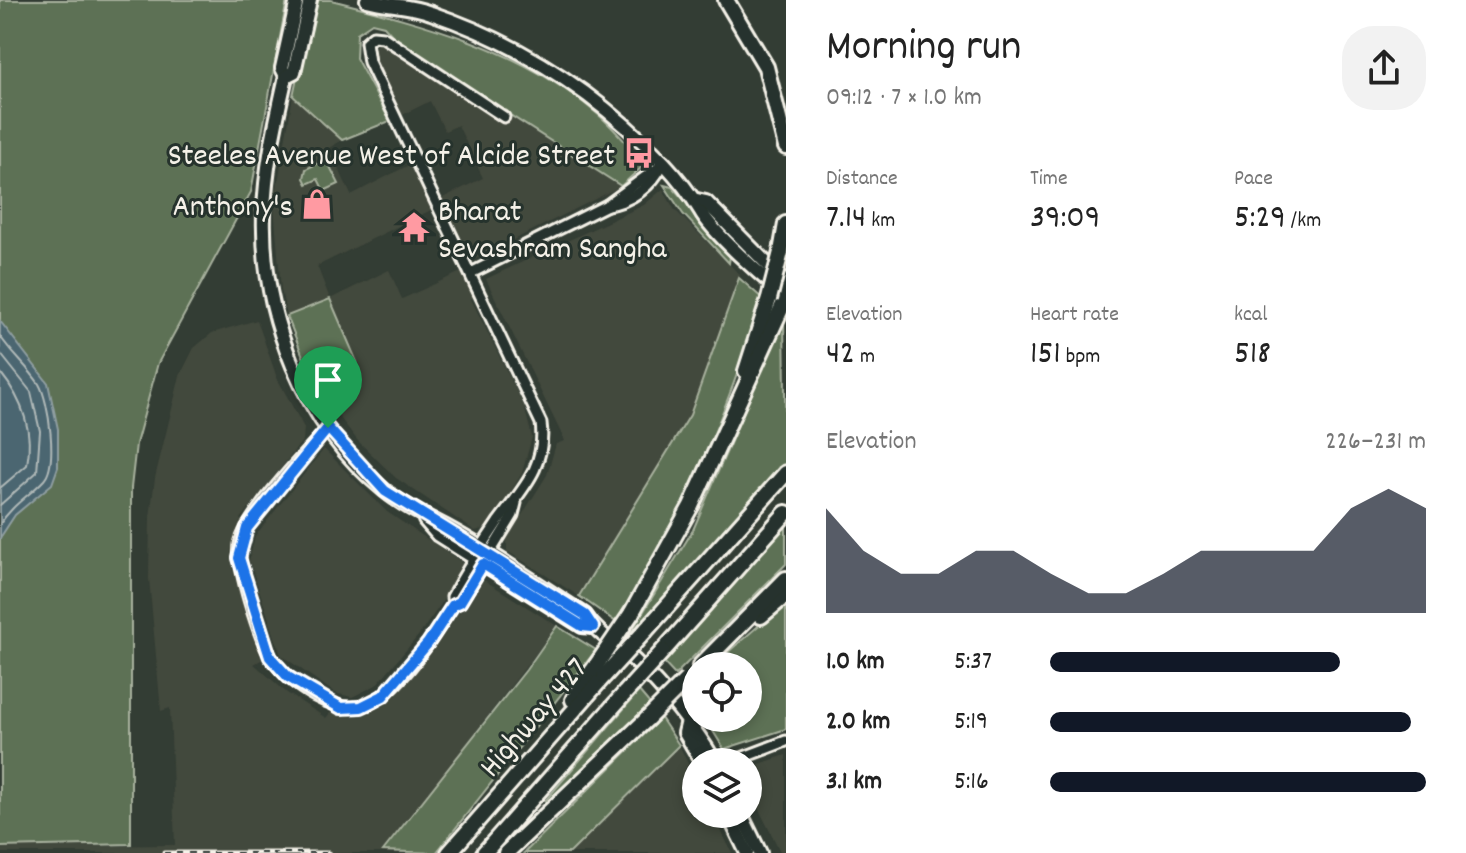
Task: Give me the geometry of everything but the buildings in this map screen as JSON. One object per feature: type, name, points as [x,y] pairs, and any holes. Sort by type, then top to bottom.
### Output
[{"type":"highway","points":[[726,0],[766,67],[786,147]]},
{"type":"highway","points":[[729,421],[769,299],[786,224]]},
{"type":"highway","points":[[598,673],[691,506],[784,302]]},
{"type":"highway","name":"Highway 427","points":[[453,848],[549,738],[598,673],[646,630],[786,473]]},
{"type":"highway","name":"Highway 427","points":[[486,851],[786,513]]},
{"type":"highway","points":[[715,652],[786,579]]},
{"type":"highway","points":[[718,652],[786,595]]},
{"type":"highway","points":[[506,853],[682,685]]},
{"type":"main road","points":[[297,0],[282,68],[286,76],[266,191],[266,258],[273,303],[289,358],[328,428],[370,478],[418,512],[438,535],[585,615],[593,627],[644,671],[682,719]]},
{"type":"main road","points":[[286,76],[294,72],[310,0]]},
{"type":"main road","points":[[367,0],[391,6],[398,2],[474,29],[551,70],[612,113],[664,163],[697,200],[706,218],[784,302]]},
{"type":"main road","points":[[697,200],[706,202],[786,283]]},
{"type":"main road","points":[[735,828],[747,853]]},
{"type":"main road","points":[[748,828],[760,853]]},
{"type":"street","points":[[328,428],[247,528],[240,543],[241,566],[270,657],[288,677],[334,705],[361,707],[378,700],[428,643],[453,605],[452,597],[513,515],[516,503],[538,462],[541,423],[369,62],[366,42],[373,36],[383,37],[504,117]]},
{"type":"street","points":[[471,273],[607,205],[636,194],[657,177],[664,163]]},
{"type":"street","points":[[762,750],[786,741]]},
{"type":"shaded area","points":[[376,44],[386,45],[485,111],[495,107],[621,186],[473,260],[441,199],[483,178],[458,125],[445,131],[430,101],[402,115],[373,55]]},
{"type":"shaded area","points":[[293,96],[342,140],[329,148],[351,195],[411,164],[433,209],[317,266],[330,299],[287,316],[281,290],[274,205]]},
{"type":"shaded area","points":[[663,189],[674,209],[740,275],[690,415],[579,596],[507,551],[507,539],[547,475],[556,444],[565,441],[486,279],[644,205]]},
{"type":"shaded area","points":[[389,270],[402,299],[463,271],[475,296],[471,299],[524,406],[532,437],[522,473],[489,527],[475,531],[396,478],[358,441],[314,384],[357,362],[330,299]]},
{"type":"shaded area","points":[[257,320],[277,378],[304,428],[303,440],[240,519],[244,523],[233,545],[233,565],[263,659],[254,664],[287,693],[326,718],[331,712],[355,716],[375,709],[389,697],[440,638],[474,585],[484,580],[557,626],[384,851],[399,853],[0,853],[0,847],[175,845],[170,708],[161,711],[149,578],[150,518],[155,478],[180,376],[194,348],[212,333]]},
{"type":"shaded area","points":[[324,449],[387,512],[463,563],[441,604],[419,635],[376,685],[352,697],[335,693],[281,655],[249,560],[255,536]]},
{"type":"shaded area","points":[[679,745],[682,751],[682,828],[720,828],[732,853],[570,853]]},
{"type":"shaded area","points":[[786,755],[786,853],[781,853],[762,816],[762,763]]},
{"type":"green space","points":[[0,0],[287,0],[251,192],[158,363],[136,444],[131,488],[131,844],[0,847]]},
{"type":"green space","points":[[318,0],[331,0],[436,29],[535,71],[602,117],[643,161],[643,166],[621,186],[402,46],[384,26],[372,23],[357,33],[356,58],[390,121],[342,140],[293,96],[309,21]]},
{"type":"green space","points":[[326,159],[339,184],[324,191],[318,179],[307,184],[304,178],[306,169]]},
{"type":"green space","points":[[664,185],[672,187],[731,250],[729,263],[683,214]]},
{"type":"green space","points":[[739,278],[763,299],[749,341],[718,425],[682,505],[616,622],[579,596],[690,415]]},
{"type":"green space","points":[[330,299],[357,362],[314,384],[287,316]]},
{"type":"green space","points":[[784,318],[786,467],[634,637],[630,634],[693,530]]},
{"type":"green space","points":[[786,519],[786,564],[698,652],[682,652],[682,668],[675,675],[661,660]]},
{"type":"green space","points":[[786,602],[786,729],[723,748],[714,732],[762,732],[762,652],[728,652]]},
{"type":"green space","points":[[557,626],[596,650],[436,853],[383,851],[526,670]]},
{"type":"green space","points":[[639,691],[650,704],[546,803],[545,801]]},
{"type":"green space","points":[[661,718],[679,745],[570,853],[524,853]]},
{"type":"water","points":[[0,321],[48,383],[58,429],[58,467],[52,484],[15,515],[0,538]]},
{"type":"railway","points":[[164,853],[328,853]]},
{"type":"place","name":"Steeles Avenue West of Alcide Street","points":[[639,153]]},
{"type":"place","name":"Anthony's","points":[[317,204]]},
{"type":"place","name":"Bharat Sevashram Sangha","points":[[414,227]]},
{"type":"route","points":[[328,428],[370,478],[385,491],[585,615],[593,627],[582,626],[483,564],[460,602],[453,605],[428,643],[378,700],[361,707],[341,708],[288,677],[267,649],[241,566],[240,543],[247,528],[328,428]]}]
